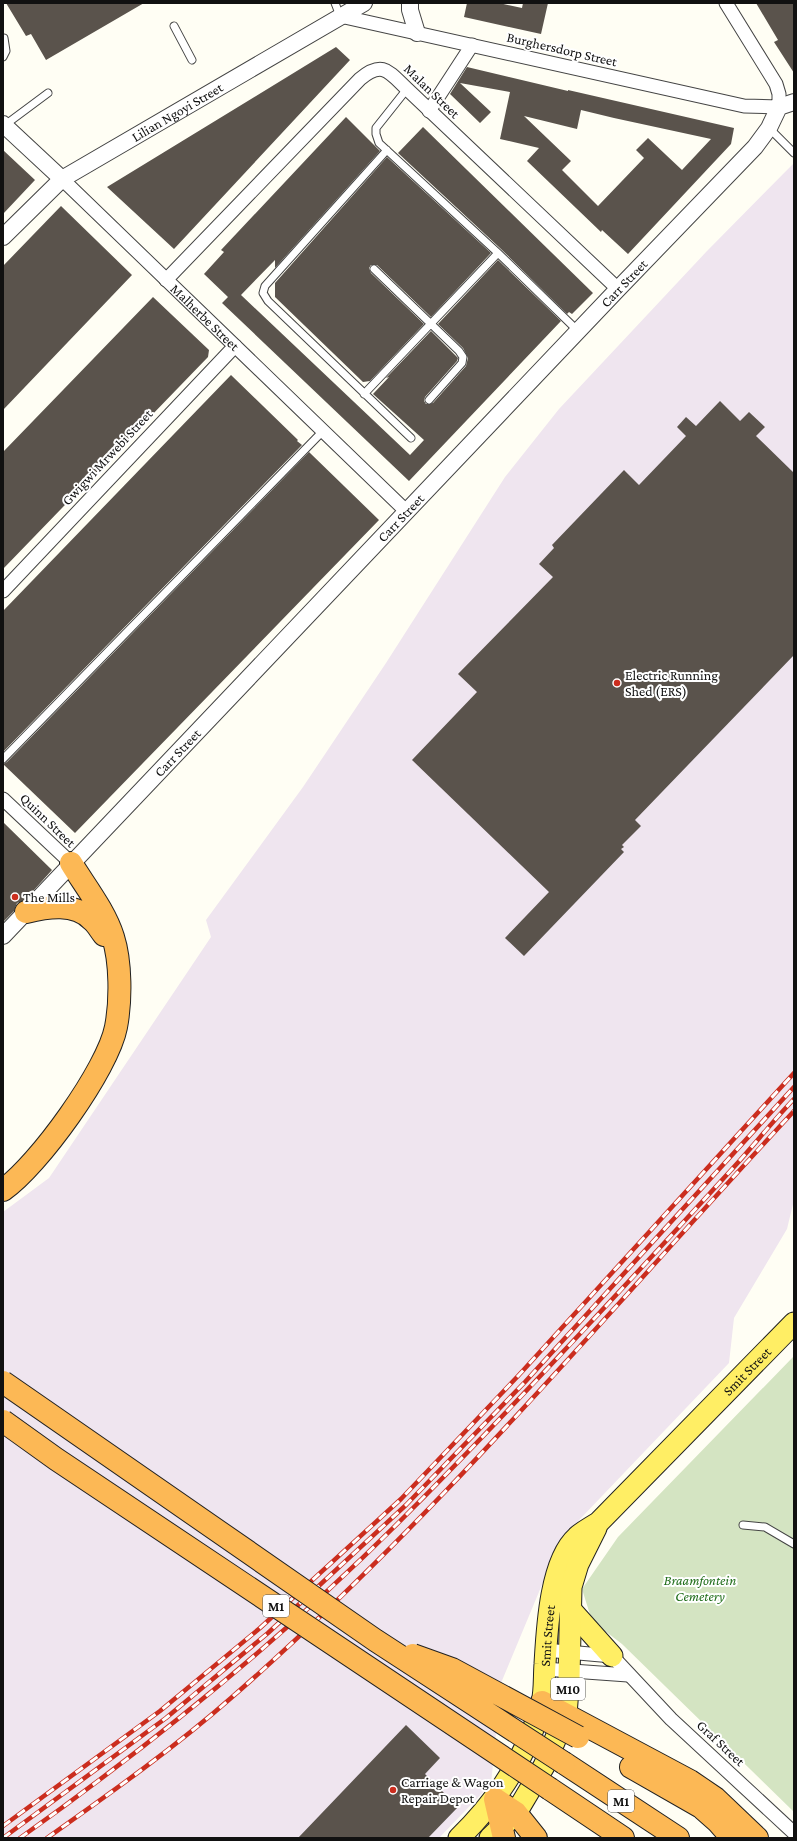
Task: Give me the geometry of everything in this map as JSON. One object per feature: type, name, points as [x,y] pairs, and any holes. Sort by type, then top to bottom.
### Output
[{"type":"highway","points":[[3,1190],[30,1167],[82,1096],[100,1065],[116,1028],[119,990],[114,937],[108,923],[71,863]]},
{"type":"highway","points":[[26,912],[50,906],[76,910],[92,919],[116,950]]},
{"type":"highway","name":"M1","points":[[3,1382],[375,1640],[678,1838]]},
{"type":"highway","name":"M1","points":[[3,1421],[56,1459],[623,1838]]},
{"type":"highway","points":[[375,1640],[452,1669],[670,1788],[701,1807],[718,1822],[732,1838]]},
{"type":"highway","points":[[542,1702],[690,1781],[715,1798],[757,1838]]},
{"type":"highway","points":[[550,1789],[605,1838]]},
{"type":"highway","points":[[495,1799],[503,1829],[536,1838]]},
{"type":"main road","name":"Smit Street","points":[[459,1838],[495,1799],[524,1752],[542,1702],[554,1578],[568,1547],[576,1538],[599,1522],[794,1323]]},
{"type":"main road","name":"Smit Street","points":[[503,1829],[544,1766],[566,1714],[570,1661],[571,1587],[578,1564],[599,1522]]},
{"type":"main road","points":[[570,1609],[612,1656]]},
{"type":"street","name":"Lilian Ngoyi Street","points":[[3,237],[62,179],[337,10],[364,3]]},
{"type":"street","points":[[410,3],[410,10],[416,33]]},
{"type":"street","points":[[726,3],[776,84],[779,94],[779,107],[794,102]]},
{"type":"street","name":"Burghersdorp Street","points":[[337,10],[416,33],[744,106],[779,107]]},
{"type":"street","points":[[429,111],[472,45]]},
{"type":"street","name":"Malan Street","points":[[166,280],[360,79],[371,70],[382,69],[389,72],[614,286]]},
{"type":"street","name":"Carr Street","points":[[3,936],[578,331],[614,286],[755,147],[769,128],[779,107]]},
{"type":"street","name":"Malherbe Street","points":[[4,124],[407,512]]},
{"type":"street","name":"Gwigwi Mrwebi Street","points":[[3,591],[235,346]]},
{"type":"street","name":"Quinn Street","points":[[3,799],[71,863]]},
{"type":"street","points":[[545,1660],[570,1661],[612,1656]]},
{"type":"street","name":"Graf Street","points":[[612,1656],[628,1675],[671,1719],[794,1833]]},
{"type":"street","points":[[545,1660],[570,1661],[628,1675]]},
{"type":"lane","points":[[174,26],[192,60]]},
{"type":"lane","points":[[3,58],[6,51],[4,38]]},
{"type":"lane","points":[[407,89],[376,128],[379,143],[498,252],[578,331]]},
{"type":"lane","points":[[4,124],[48,93]]},
{"type":"lane","points":[[769,128],[794,153]]},
{"type":"lane","points":[[387,150],[265,286],[263,293],[268,301],[411,438]]},
{"type":"lane","points":[[364,394],[498,252]]},
{"type":"lane","points":[[374,269],[460,351],[463,357],[462,363],[429,400]]},
{"type":"lane","points":[[3,759],[323,431]]},
{"type":"lane","points":[[743,1525],[765,1527],[794,1544]]},
{"type":"shaded area","points":[[794,163],[794,1200],[787,1229],[734,1318],[729,1363],[561,1539],[501,1683],[491,1784],[439,1838],[3,1838],[3,1212],[49,1178],[211,937],[206,920],[303,787],[386,663],[505,477],[559,409],[707,251]]},
{"type":"green space","name":"Braamfontein Cemetery","points":[[794,1356],[794,1812],[622,1644],[592,1621],[582,1589],[618,1537]]},
{"type":"building","points":[[6,3],[144,3],[46,60],[31,34],[26,36]]},
{"type":"building","points":[[467,3],[499,3],[522,8],[523,3],[548,3],[541,34],[464,17]]},
{"type":"building","points":[[756,3],[794,3],[794,73],[774,42],[778,40]]},
{"type":"building","points":[[336,47],[350,60],[174,249],[107,187]]},
{"type":"building","points":[[467,67],[734,128],[731,144],[628,254],[602,230],[601,232],[527,161],[539,148],[500,139],[510,92],[460,83],[491,112],[480,123],[450,94]],"holes":[[[581,110],[711,139],[682,170],[648,138],[636,150],[644,158],[598,206],[562,170],[571,161],[524,116],[577,129]]]},
{"type":"building","points":[[346,117],[380,151],[275,268],[275,260],[241,295],[410,455],[424,440],[373,394],[389,377],[386,378],[431,331],[458,358],[425,397],[424,401],[426,404],[433,403],[466,366],[468,358],[463,348],[438,324],[498,260],[561,321],[409,481],[222,303],[228,297],[204,274],[224,252],[221,250]]},
{"type":"building","points":[[423,127],[593,293],[572,314],[569,312],[567,314],[501,249],[398,153]]},
{"type":"building","points":[[3,150],[35,180],[3,214]]},
{"type":"building","points":[[387,157],[491,253],[431,317],[377,265],[371,265],[369,268],[371,273],[424,324],[370,381],[363,382],[275,297],[275,283]]},
{"type":"building","points":[[61,206],[132,275],[3,410],[3,266]]},
{"type":"building","points":[[153,297],[209,350],[208,357],[3,569],[3,452]]},
{"type":"building","points":[[231,375],[302,445],[3,752],[3,611]]},
{"type":"building","name":"Electric Running Shed (ERS)","points":[[720,401],[740,421],[749,412],[765,427],[756,436],[794,473],[794,655],[635,820],[641,826],[622,845],[624,847],[621,849],[624,852],[524,956],[505,938],[549,892],[412,760],[477,692],[458,674],[553,577],[539,564],[554,548],[552,545],[624,470],[639,485],[686,436],[677,427],[686,417],[696,426]]},
{"type":"building","points":[[309,452],[379,520],[75,833],[3,764],[7,762]]},
{"type":"building","name":"The Mills","points":[[3,822],[52,870],[25,900],[17,903],[14,911],[3,922]]},
{"type":"building","name":"Carriage & Wagon Repair Depot","points":[[406,1725],[440,1758],[425,1774],[458,1807],[428,1838],[298,1838]]},
{"type":"railway","points":[[3,1826],[160,1711],[260,1628],[401,1499],[518,1376],[794,1073]]},
{"type":"railway","points":[[3,1838],[166,1718],[268,1633],[406,1505],[525,1382],[794,1087]]},
{"type":"railway","points":[[20,1838],[173,1723],[272,1641],[320,1598],[412,1509],[494,1425],[654,1254],[794,1099]]},
{"type":"railway","points":[[47,1838],[140,1771],[209,1717],[306,1630],[379,1559],[520,1412],[794,1111]]},
{"type":"place","name":"Electric Running Shed (ERS)","points":[[617,683]]},
{"type":"place","name":"The Mills","points":[[15,897]]},
{"type":"place","name":"Carriage & Wagon Repair Depot","points":[[393,1790]]}]
